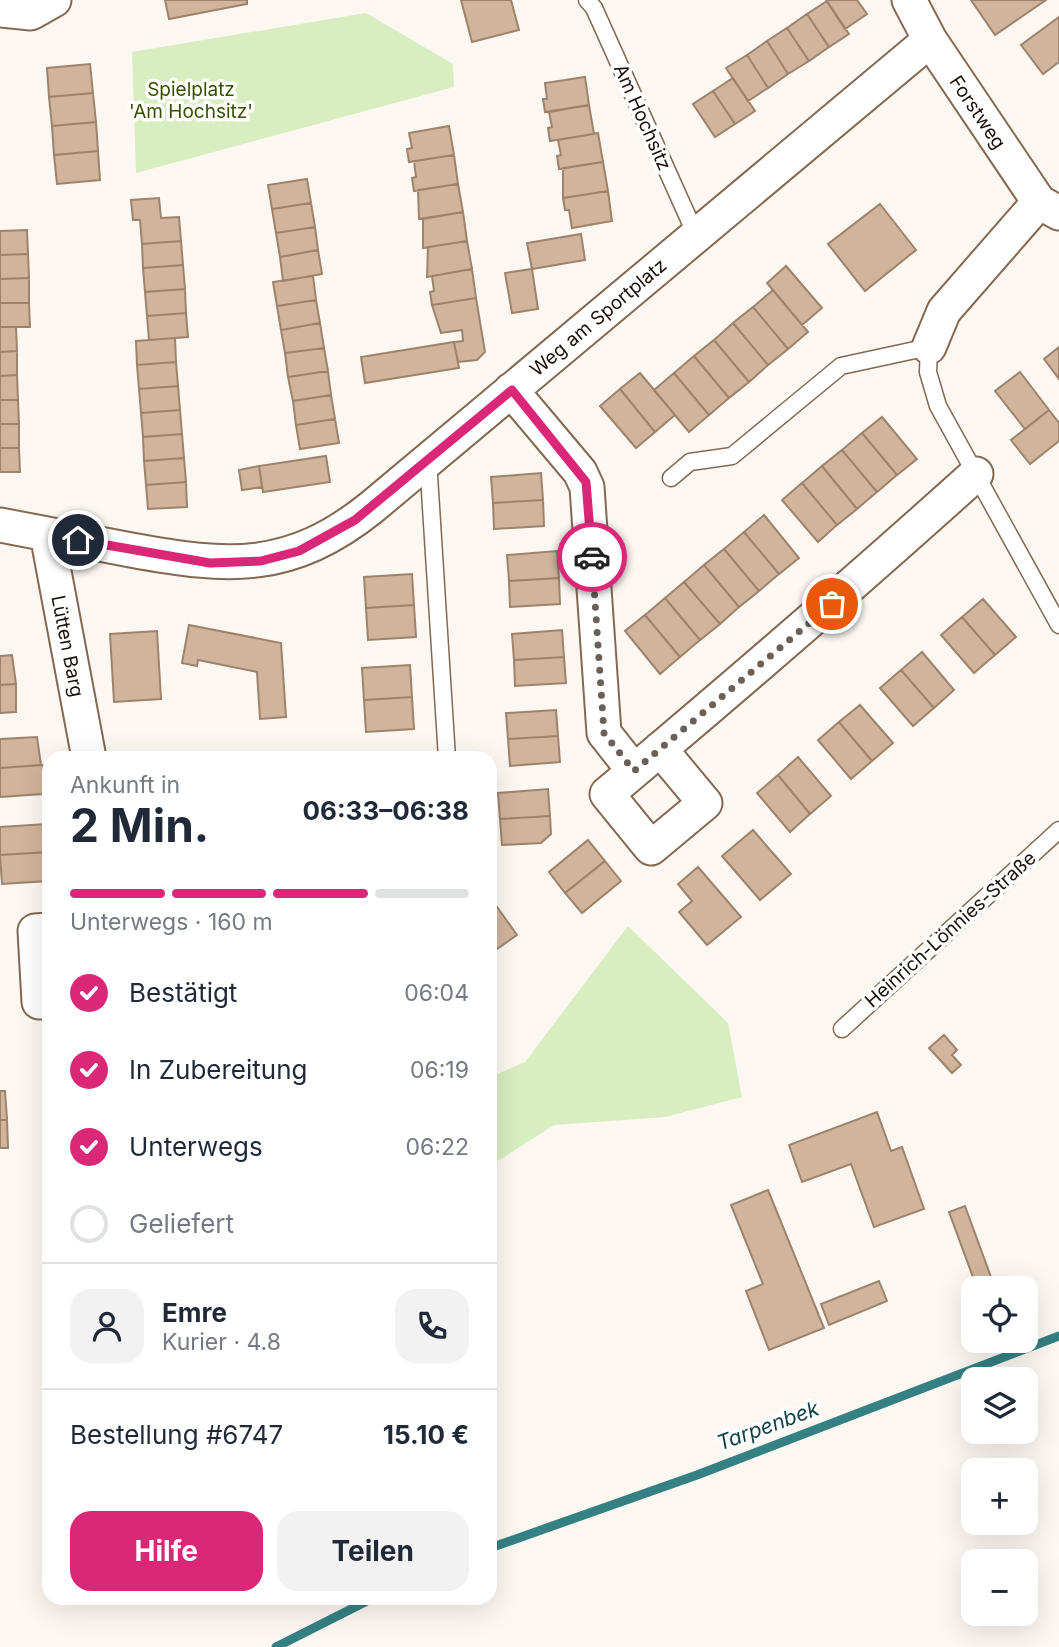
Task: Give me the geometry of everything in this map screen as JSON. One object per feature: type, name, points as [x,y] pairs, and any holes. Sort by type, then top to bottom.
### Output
[{"type":"street","points":[[0,10],[31,13],[54,0]]},
{"type":"street","name":"Forstweg","points":[[909,0],[930,40],[1049,208]]},
{"type":"street","name":"Weg am Sportplatz","points":[[0,525],[197,562],[261,561],[299,551],[333,535],[428,460],[930,40]]},
{"type":"street","points":[[929,347],[944,311],[1049,208]]},
{"type":"street","points":[[512,390],[580,472],[587,487],[604,733],[634,771]]},
{"type":"street","points":[[660,749],[705,803],[651,848],[607,794],[660,749],[812,622],[976,474]]},
{"type":"street","name":"Lütten Barg","points":[[47,534],[88,751]]},
{"type":"street","points":[[42,930],[35,931],[39,1002],[42,1002]]},
{"type":"lane","name":"Am Hochsitz","points":[[587,0],[594,8],[696,235]]},
{"type":"lane","points":[[671,478],[690,462],[732,456],[841,366],[929,347],[928,372],[932,393],[1059,625]]},
{"type":"lane","points":[[428,460],[447,751]]},
{"type":"lane","name":"Heinrich-Lönnies-Straße","points":[[842,1029],[1059,830]]},
{"type":"green space","name":"Spielplatz 'Am Hochsitz'","points":[[366,13],[453,64],[454,87],[136,173],[132,52]]},
{"type":"green space","points":[[628,926],[728,1023],[742,1097],[665,1117],[554,1125],[497,1162],[497,1074],[525,1062]]},
{"type":"building","points":[[165,0],[247,0],[247,4],[169,19]]},
{"type":"building","points":[[461,0],[511,0],[519,30],[472,42]]},
{"type":"building","points":[[826,0],[857,0],[867,14],[845,29]]},
{"type":"building","points":[[971,0],[1046,0],[995,35]]},
{"type":"building","points":[[827,1],[849,34],[829,47],[807,14]]},
{"type":"building","points":[[807,14],[829,47],[809,61],[787,28]]},
{"type":"building","points":[[1059,17],[1059,62],[1043,74],[1021,45]]},
{"type":"building","points":[[787,28],[809,61],[788,74],[767,41]]},
{"type":"building","points":[[767,41],[788,74],[768,88],[747,55]]},
{"type":"building","points":[[747,55],[768,88],[748,101],[726,68]]},
{"type":"building","points":[[90,64],[93,93],[49,97],[47,68]]},
{"type":"building","points":[[585,77],[589,105],[545,112],[545,83]]},
{"type":"building","points":[[733,78],[755,111],[735,124],[713,91]]},
{"type":"building","points":[[713,91],[735,124],[715,137],[693,104]]},
{"type":"building","points":[[93,93],[96,122],[52,126],[49,97]]},
{"type":"building","points":[[589,105],[594,134],[550,141],[548,128],[552,127],[549,112]]},
{"type":"building","points":[[96,122],[98,151],[54,155],[52,126]]},
{"type":"building","points":[[449,126],[454,155],[409,162],[407,149],[412,148],[409,133]]},
{"type":"building","points":[[598,133],[603,162],[559,169],[557,156],[561,155],[558,140]]},
{"type":"building","points":[[98,151],[100,180],[57,184],[54,155]]},
{"type":"building","points":[[454,155],[458,184],[414,191],[414,161]]},
{"type":"building","points":[[603,162],[608,191],[563,198],[563,168]]},
{"type":"building","points":[[307,179],[311,203],[272,209],[268,185]]},
{"type":"building","points":[[458,184],[463,212],[419,219],[418,190]]},
{"type":"building","points":[[608,191],[612,221],[572,228],[569,210],[565,210],[563,198]]},
{"type":"building","points":[[159,198],[161,218],[179,217],[181,241],[142,244],[140,220],[133,220],[131,200]]},
{"type":"building","points":[[311,203],[315,227],[276,233],[272,209]]},
{"type":"building","points":[[880,204],[916,250],[865,291],[828,244]]},
{"type":"building","points":[[463,212],[467,241],[423,248],[423,219]]},
{"type":"building","points":[[315,227],[318,250],[280,257],[276,233]]},
{"type":"building","points":[[27,230],[28,254],[0,255],[0,231]]},
{"type":"building","points":[[581,234],[585,260],[532,269],[527,243]]},
{"type":"building","points":[[181,241],[183,265],[143,268],[142,244]]},
{"type":"building","points":[[467,241],[472,269],[427,277],[428,247]]},
{"type":"building","points":[[318,250],[322,274],[283,281],[280,257]]},
{"type":"building","points":[[28,254],[29,278],[0,279],[0,255]]},
{"type":"building","points":[[183,265],[185,289],[145,292],[143,268]]},
{"type":"building","points":[[786,266],[822,308],[802,325],[767,283]]},
{"type":"building","points":[[472,269],[476,298],[432,305],[432,276]]},
{"type":"building","points":[[532,269],[538,309],[512,313],[505,273]]},
{"type":"building","points":[[313,276],[316,300],[277,306],[273,282]]},
{"type":"building","points":[[29,278],[29,303],[0,303],[0,279]]},
{"type":"building","points":[[185,289],[186,313],[147,316],[145,292]]},
{"type":"building","points":[[773,290],[808,332],[788,349],[753,307]]},
{"type":"building","points":[[476,298],[485,352],[477,360],[458,362],[454,342],[463,341],[462,330],[441,333],[432,305]]},
{"type":"building","points":[[316,300],[320,323],[281,330],[277,306]]},
{"type":"building","points":[[0,303],[29,303],[30,327],[0,327]]},
{"type":"building","points":[[753,307],[788,349],[768,365],[733,323]]},
{"type":"building","points":[[186,313],[188,337],[149,340],[147,316]]},
{"type":"building","points":[[320,323],[324,348],[285,353],[281,330]]},
{"type":"building","points":[[733,323],[768,365],[749,382],[714,340]]},
{"type":"building","points":[[0,327],[16,327],[17,351],[0,352]]},
{"type":"building","points":[[175,338],[176,362],[137,365],[136,341]]},
{"type":"building","points":[[714,340],[749,382],[729,398],[694,356]]},
{"type":"building","points":[[454,342],[459,368],[365,383],[361,357]]},
{"type":"building","points":[[1059,347],[1059,379],[1044,359]]},
{"type":"building","points":[[324,348],[328,371],[288,377],[285,353]]},
{"type":"building","points":[[17,351],[17,375],[0,376],[0,352]]},
{"type":"building","points":[[694,356],[729,398],[709,415],[674,373]]},
{"type":"building","points":[[176,362],[178,386],[139,389],[137,365]]},
{"type":"building","points":[[328,371],[331,395],[293,401],[288,377]]},
{"type":"building","points":[[1020,372],[1049,410],[1025,429],[995,391]]},
{"type":"building","points":[[640,373],[675,415],[655,432],[620,389]]},
{"type":"building","points":[[674,373],[709,415],[689,432],[654,390]]},
{"type":"building","points":[[17,375],[18,400],[0,400],[0,376]]},
{"type":"building","points":[[178,386],[180,410],[141,413],[139,389]]},
{"type":"building","points":[[620,389],[655,432],[636,448],[600,406]]},
{"type":"building","points":[[331,395],[335,419],[296,425],[293,401]]},
{"type":"building","points":[[0,400],[18,400],[19,424],[0,424]]},
{"type":"building","points":[[180,410],[182,434],[143,437],[141,413]]},
{"type":"building","points":[[1049,410],[1059,423],[1059,441],[1030,464],[1011,440]]},
{"type":"building","points":[[882,417],[917,459],[897,475],[862,433]]},
{"type":"building","points":[[335,419],[339,443],[300,449],[296,425]]},
{"type":"building","points":[[0,424],[19,424],[19,448],[0,448]]},
{"type":"building","points":[[862,433],[897,475],[877,492],[842,450]]},
{"type":"building","points":[[182,434],[184,458],[144,461],[143,437]]},
{"type":"building","points":[[0,448],[19,448],[20,472],[0,472]]},
{"type":"building","points":[[842,450],[877,492],[857,509],[822,466]]},
{"type":"building","points":[[326,456],[330,482],[263,492],[259,466]]},
{"type":"building","points":[[184,458],[186,482],[146,485],[144,461]]},
{"type":"building","points":[[259,466],[262,487],[242,490],[239,470]]},
{"type":"building","points":[[822,466],[857,509],[837,525],[802,483]]},
{"type":"building","points":[[541,473],[543,500],[493,503],[491,477]]},
{"type":"building","points":[[186,482],[187,507],[148,509],[146,485]]},
{"type":"building","points":[[802,483],[837,525],[818,542],[782,500]]},
{"type":"building","points":[[543,500],[544,526],[494,529],[493,503]]},
{"type":"building","points":[[764,515],[799,558],[779,574],[744,532]]},
{"type":"building","points":[[744,532],[779,574],[759,591],[724,549]]},
{"type":"building","points":[[724,549],[759,591],[739,607],[704,565]]},
{"type":"building","points":[[557,551],[559,578],[509,581],[507,555]]},
{"type":"building","points":[[704,565],[739,607],[720,624],[684,582]]},
{"type":"building","points":[[412,574],[414,605],[366,608],[364,577]]},
{"type":"building","points":[[559,578],[560,604],[510,607],[509,581]]},
{"type":"building","points":[[684,582],[720,624],[700,640],[665,598]]},
{"type":"building","points":[[665,598],[700,640],[680,657],[645,615]]},
{"type":"building","points":[[983,599],[1016,637],[995,655],[962,617]]},
{"type":"building","points":[[414,605],[416,637],[368,640],[366,608]]},
{"type":"building","points":[[645,615],[680,657],[660,674],[625,631]]},
{"type":"building","points":[[962,617],[995,655],[974,673],[941,635]]},
{"type":"building","points":[[189,625],[281,643],[286,717],[260,719],[257,672],[198,660],[197,666],[182,663]]},
{"type":"building","points":[[562,630],[564,657],[514,660],[512,634]]},
{"type":"building","points":[[157,631],[161,699],[114,702],[110,634]]},
{"type":"building","points":[[922,652],[954,690],[934,708],[901,670]]},
{"type":"building","points":[[12,655],[16,684],[0,685],[0,656]]},
{"type":"building","points":[[564,657],[566,683],[515,686],[514,660]]},
{"type":"building","points":[[410,665],[412,697],[364,700],[362,668]]},
{"type":"building","points":[[901,670],[934,708],[913,726],[880,688]]},
{"type":"building","points":[[16,684],[16,712],[0,713],[0,685]]},
{"type":"building","points":[[412,697],[414,729],[366,732],[364,700]]},
{"type":"building","points":[[860,705],[893,743],[872,761],[839,722]]},
{"type":"building","points":[[556,710],[558,736],[508,739],[506,713]]},
{"type":"building","points":[[839,722],[872,761],[851,779],[818,740]]},
{"type":"building","points":[[558,736],[560,762],[510,766],[508,739]]},
{"type":"building","points":[[37,737],[41,765],[0,768],[0,739]]},
{"type":"building","points":[[798,757],[831,796],[810,814],[778,775]]},
{"type":"building","points":[[42,765],[42,794],[0,797],[0,768]]},
{"type":"building","points":[[778,775],[810,814],[790,832],[757,793]]},
{"type":"building","points":[[548,789],[550,816],[500,819],[498,793]]},
{"type":"building","points":[[550,816],[551,834],[541,843],[502,845],[500,819]]},
{"type":"building","points":[[42,824],[42,852],[0,855],[0,827]]},
{"type":"building","points":[[753,830],[791,874],[760,900],[722,856]]},
{"type":"building","points":[[588,840],[605,861],[565,893],[549,872]]},
{"type":"building","points":[[42,852],[42,881],[2,884],[0,855]]},
{"type":"building","points":[[605,861],[621,881],[582,913],[565,893]]},
{"type":"building","points":[[698,867],[741,917],[707,945],[679,912],[692,901],[678,884]]},
{"type":"building","points":[[497,907],[517,935],[497,949]]},
{"type":"building","points":[[944,1035],[957,1050],[952,1055],[961,1065],[952,1073],[929,1048]]},
{"type":"building","points":[[0,1091],[5,1091],[7,1119],[0,1120]]},
{"type":"building","points":[[877,1112],[891,1151],[902,1147],[924,1209],[874,1227],[851,1164],[802,1182],[789,1145]]},
{"type":"building","points":[[7,1119],[8,1148],[0,1148],[0,1120]]},
{"type":"building","points":[[768,1190],[824,1328],[769,1350],[746,1291],[763,1284],[731,1205]]},
{"type":"building","points":[[965,1206],[991,1276],[973,1276],[949,1212]]},
{"type":"building","points":[[879,1281],[887,1301],[829,1325],[821,1304]]},
{"type":"waterway","name":"Tarpenbek","points":[[497,1546],[697,1475],[1059,1336]]},
{"type":"waterway","name":"Tarpenbek","points":[[276,1647],[359,1605]]},
{"type":"way so far","points":[[592,557],[604,733],[634,771],[832,604]]},
{"type":"route","points":[[78,540],[184,560],[223,564],[261,561],[299,551],[322,541],[355,520],[512,390],[586,482],[592,557]]}]
